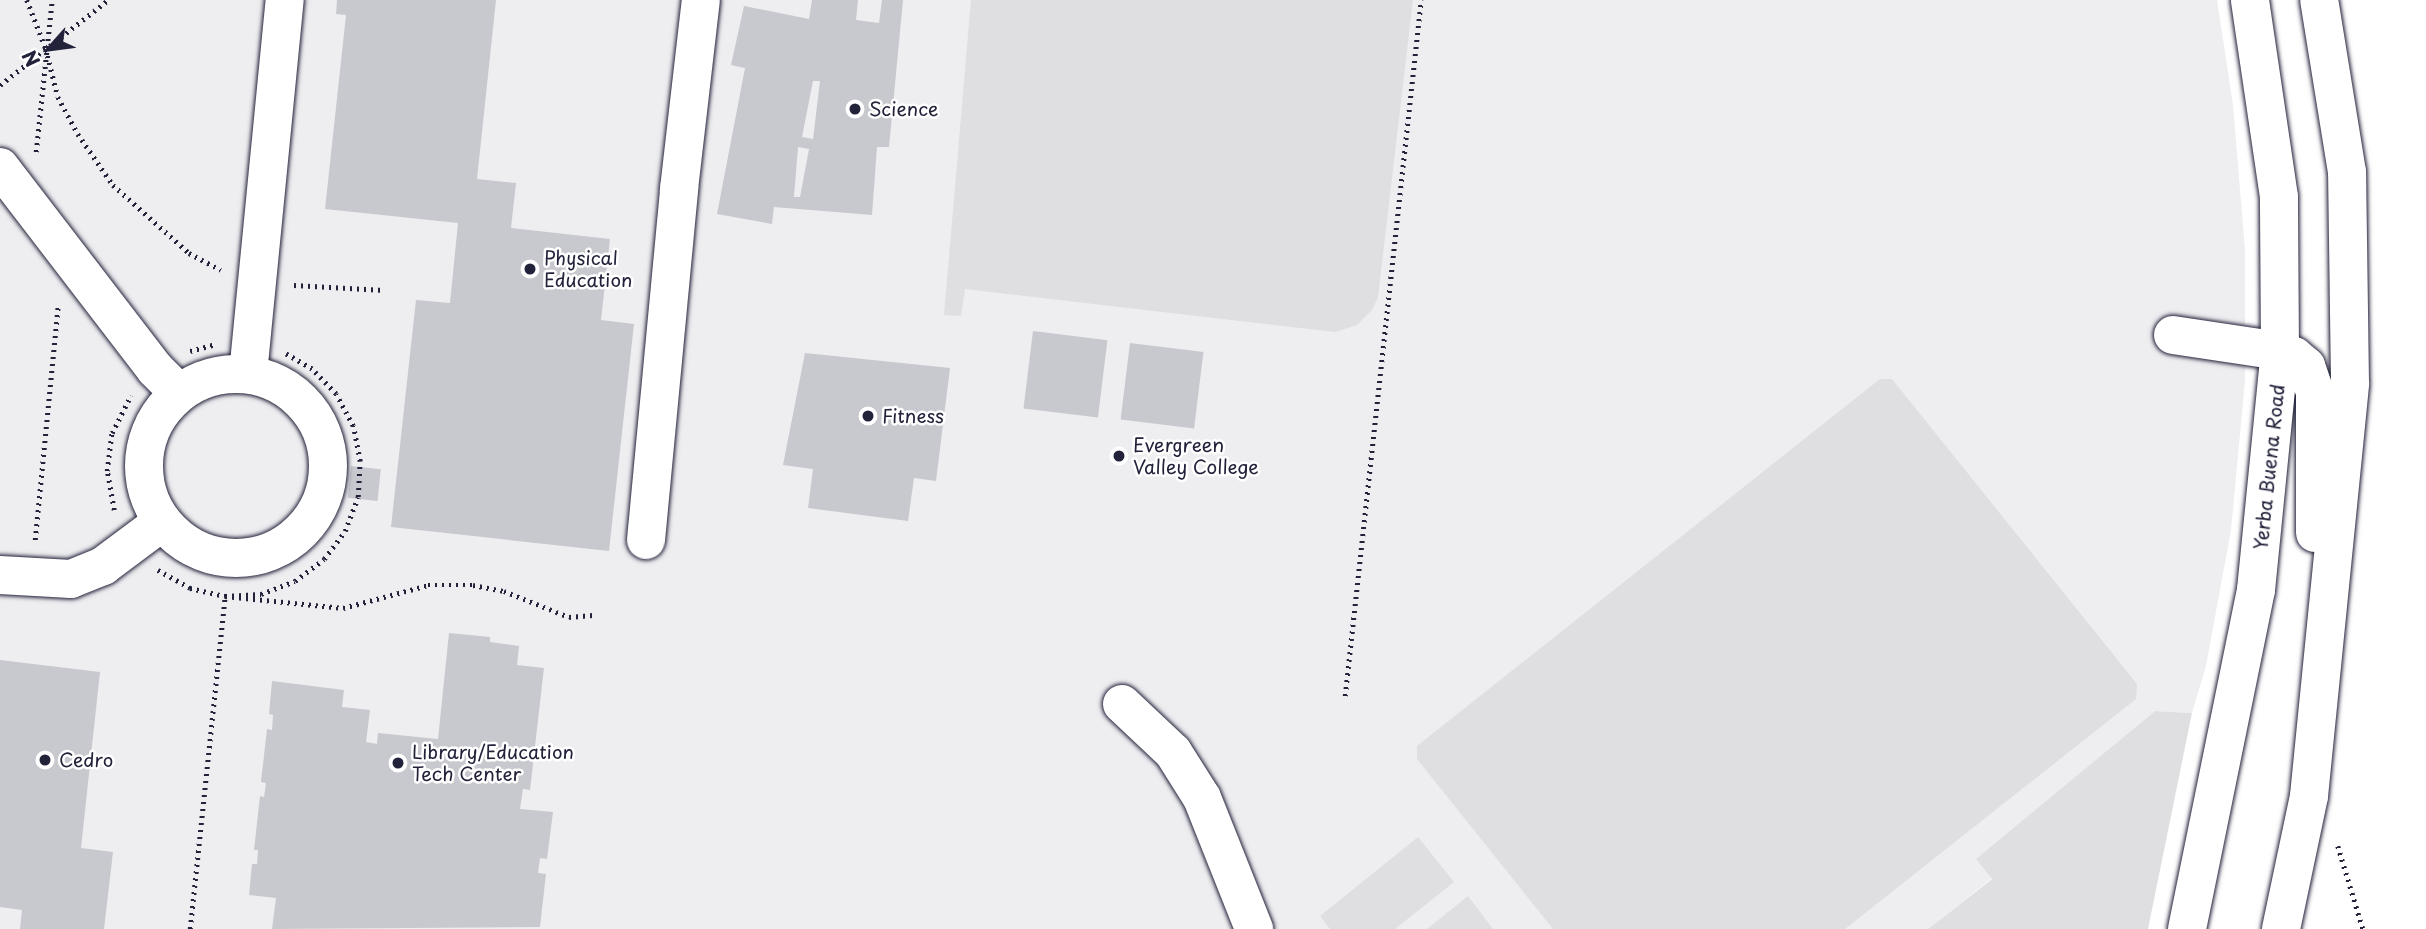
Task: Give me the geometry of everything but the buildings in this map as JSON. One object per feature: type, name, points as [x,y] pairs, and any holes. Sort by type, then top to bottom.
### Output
[{"type":"street","points":[[249,359],[285,0]]},
{"type":"street","points":[[646,540],[679,189],[701,0]]},
{"type":"street","name":"Yerba Buena Road","points":[[2187,929],[2256,590],[2280,351],[2279,197],[2250,0]]},
{"type":"street","points":[[2281,929],[2309,796],[2350,383],[2347,172],[2319,0]]},
{"type":"street","points":[[0,167],[167,381]]},
{"type":"street","points":[[2173,335],[2280,351],[2294,356],[2306,366],[2315,392],[2314,530],[2330,578]]},
{"type":"street","points":[[167,381],[211,376],[249,359]]},
{"type":"street","points":[[167,381],[159,414],[147,440],[143,468],[148,496],[162,522],[186,545],[216,557],[250,558],[281,548],[306,527],[323,498],[329,465],[323,433],[305,404],[249,359]]},
{"type":"street","points":[[16,576],[71,579],[103,566],[162,522]]},
{"type":"street","points":[[1122,704],[1173,752],[1202,798],[1254,929]]},
{"type":"path","points":[[27,0],[46,49],[58,97],[78,134],[113,185],[189,253],[233,277],[256,282],[384,290]]},
{"type":"path","points":[[31,205],[52,0]]},
{"type":"path","points":[[0,85],[108,0]]},
{"type":"path","points":[[1345,696],[1422,0]]},
{"type":"path","points":[[16,576],[58,303]]},
{"type":"path","points":[[167,381],[176,356],[200,347],[225,343],[249,359],[293,358],[312,369],[335,394],[355,437],[360,461],[358,497],[345,531],[324,559],[295,581],[261,594],[225,596]]},
{"type":"path","points":[[225,596],[343,608],[429,585],[473,585],[504,591],[569,617],[593,615]]},
{"type":"path","points":[[190,929],[225,596]]},
{"type":"path","points":[[2309,796],[2333,828],[2364,929]]},
{"type":"shaded area","name":"Evergreen Valley College","points":[[0,0],[2217,0],[2233,105],[2245,250],[2245,381],[2231,530],[2206,666],[2192,713],[2155,711],[1977,859],[1992,878],[1928,929],[0,929]]},
{"type":"shaded area","points":[[971,0],[1413,0],[1378,297],[1372,310],[1357,325],[1335,332],[965,289],[961,316],[944,315]]},
{"type":"shaded area","points":[[1880,379],[1892,379],[2137,684],[2136,699],[1845,929],[1553,929],[1417,759],[1417,746]]},
{"type":"shaded area","points":[[2155,711],[2192,713],[2148,929],[1928,929],[1992,879],[1976,859]]},
{"type":"shaded area","points":[[1418,837],[1454,882],[1395,929],[1330,929],[1320,916]]},
{"type":"shaded area","points":[[1468,896],[1493,929],[1427,929]]},
{"type":"place","name":"Science","points":[[855,109]]},
{"type":"place","name":"Physical Education","points":[[530,269]]},
{"type":"place","name":"Fitness","points":[[868,416]]},
{"type":"place","name":"Evergreen Valley College","points":[[1119,456]]},
{"type":"place","name":"Cedro","points":[[45,760]]},
{"type":"place","name":"Library/Education Tech Center","points":[[398,763]]}]
